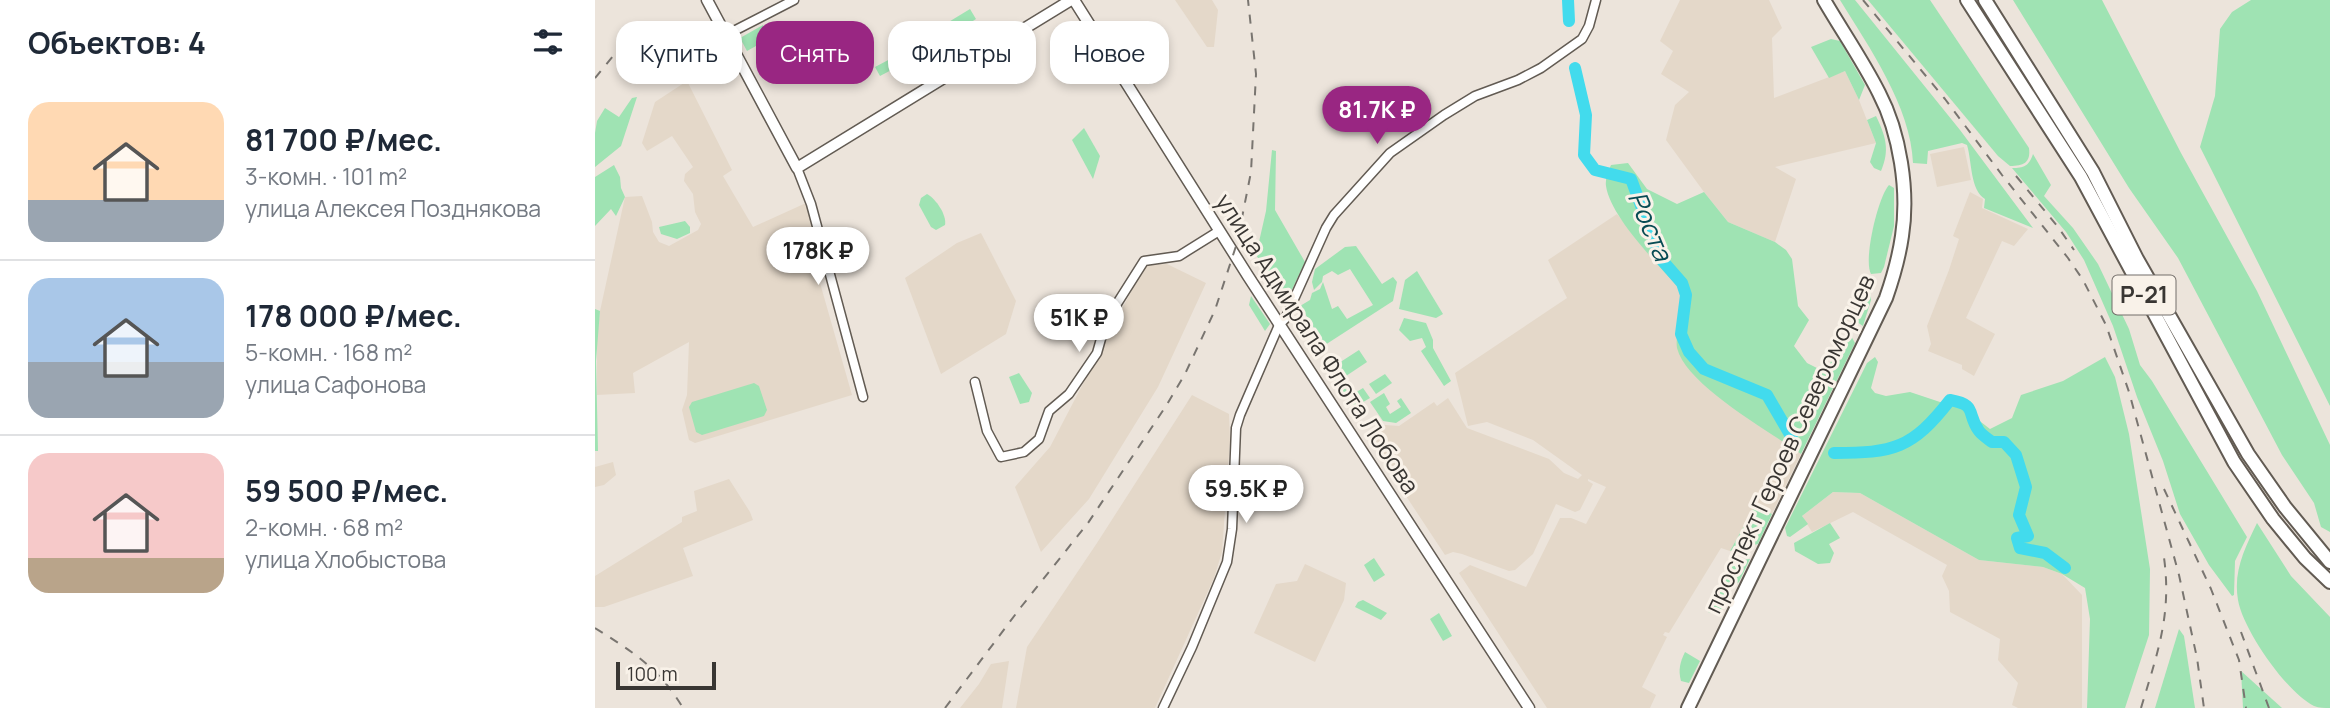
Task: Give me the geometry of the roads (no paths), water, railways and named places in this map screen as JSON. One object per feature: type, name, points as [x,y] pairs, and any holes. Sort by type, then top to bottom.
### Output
[{"type":"main road","name":"проспект Героев Североморцев","points":[[1688,708],[1886,298],[1903,233],[1903,190],[1899,159],[1886,108],[1824,0]]},
{"type":"main road","name":"Р-21","points":[[1967,0],[2081,177],[2234,461],[2273,519],[2305,558],[2330,582]]},
{"type":"main road","name":"Р-21","points":[[1985,0],[2093,172],[2137,258],[2248,454],[2284,507],[2330,562]]},
{"type":"street","points":[[707,0],[718,21]]},
{"type":"street","points":[[742,27],[794,0]]},
{"type":"street","points":[[797,168],[1072,0]]},
{"type":"street","name":"улица Адмирала Флота Лобова","points":[[1072,0],[1279,325],[1529,708]]},
{"type":"street","points":[[1163,708],[1196,638],[1227,562],[1231,538],[1236,428],[1240,415],[1279,325],[1285,319],[1326,228],[1334,215],[1390,153],[1444,115],[1483,93],[1541,68],[1582,39],[1589,26],[1596,0]]},
{"type":"street","points":[[742,65],[797,168],[811,204],[863,397]]},
{"type":"street","points":[[975,382],[987,431],[1001,457],[1024,452],[1039,439],[1049,411],[1069,394],[1097,354],[1107,321],[1145,261],[1179,256],[1219,231]]},
{"type":"waterway","name":"Роста","points":[[1568,0],[1569,21]]},
{"type":"waterway","name":"Роста","points":[[1575,68],[1586,115],[1584,155],[1595,170],[1631,179],[1661,259],[1682,283],[1686,295],[1681,334],[1689,352],[1704,369],[1767,395],[1792,438]]},
{"type":"waterway","name":"Роста","points":[[1834,453],[1872,452],[1900,445],[1924,429],[1950,400],[1965,404],[1982,434],[1992,442],[2004,442],[2016,455],[2026,487],[2019,515],[2028,536],[2017,538],[2020,548],[2045,553],[2065,568]]},
{"type":"railway","points":[[945,708],[1088,523],[1166,406],[1185,374],[1215,310],[1237,243],[1251,172],[1256,74],[1248,0]]},
{"type":"railway","points":[[1863,0],[1945,99],[2068,258],[2083,280],[2106,325],[2129,392],[2179,575],[2197,658],[2204,708]]},
{"type":"railway","points":[[595,78],[616,52]]},
{"type":"railway","points":[[2016,176],[2074,250]]},
{"type":"railway","points":[[2164,489],[2211,589],[2239,660],[2246,708]]},
{"type":"railway","points":[[2141,708],[2158,649],[2165,612],[2166,573],[2163,551]]},
{"type":"railway","points":[[595,628],[655,671],[683,708]]},
{"type":"railway","points":[[2241,632],[2269,708]]}]
